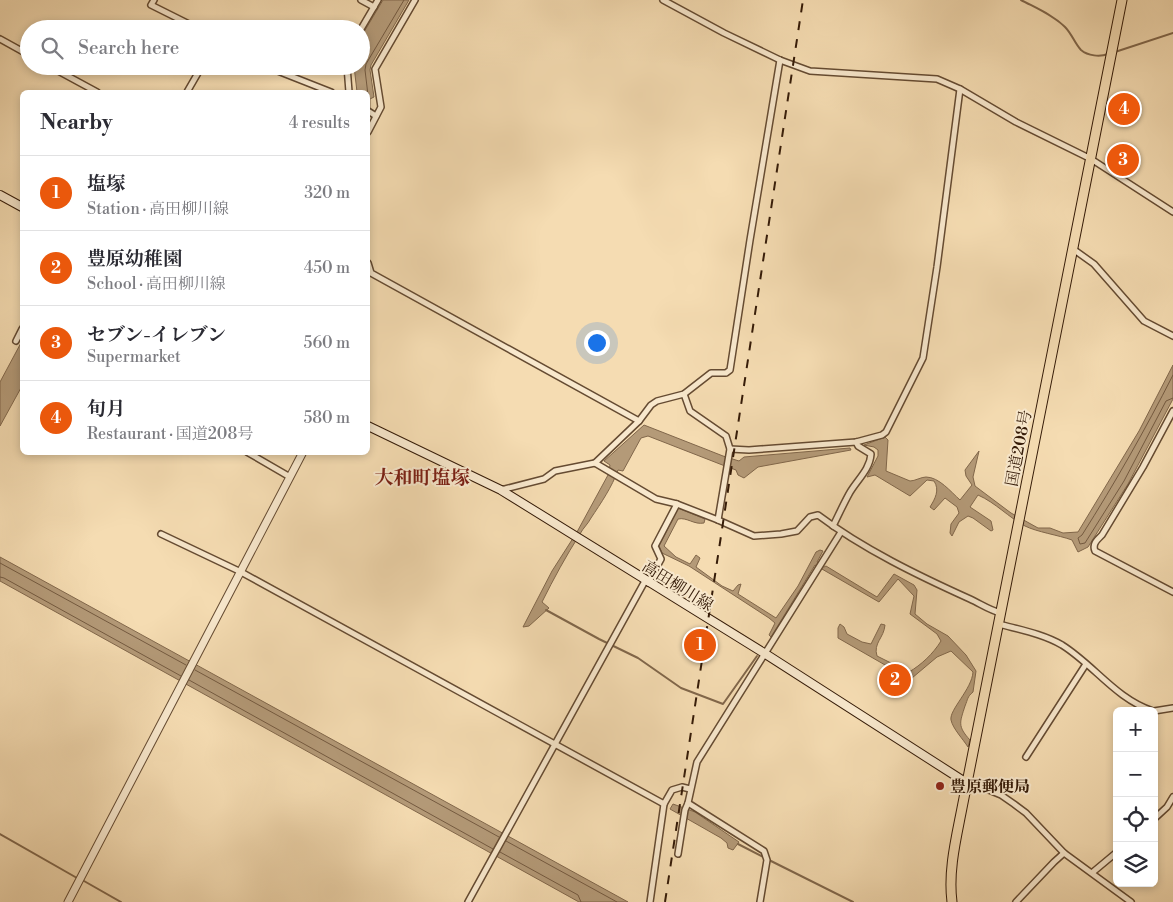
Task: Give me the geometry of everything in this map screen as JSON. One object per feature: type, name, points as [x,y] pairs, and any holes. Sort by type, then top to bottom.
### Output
[{"type":"highway","name":"国道208号","points":[[952,902],[952,860],[1122,0]]},
{"type":"main road","points":[[0,194],[20,207]]},
{"type":"main road","name":"高田柳川線","points":[[370,427],[501,490],[764,653],[962,780],[968,781]]},
{"type":"street","points":[[154,0],[151,5],[181,20]]},
{"type":"street","points":[[361,0],[374,7]]},
{"type":"street","points":[[366,20],[378,0]]},
{"type":"street","points":[[370,128],[381,107],[376,69],[415,0]]},
{"type":"street","points":[[663,0],[724,33],[780,60],[810,71],[937,79],[960,89],[1016,122],[1091,159],[1173,212]]},
{"type":"street","points":[[0,39],[20,50]]},
{"type":"street","points":[[501,490],[544,479],[555,471],[595,463],[639,421],[651,405],[657,401],[684,394],[711,373],[726,373],[730,370],[751,230],[780,60]]},
{"type":"street","points":[[66,75],[93,90]]},
{"type":"street","points":[[189,90],[197,75]]},
{"type":"street","points":[[288,75],[326,90]]},
{"type":"street","points":[[348,75],[349,90]]},
{"type":"street","points":[[730,449],[749,450],[856,442],[886,432],[923,358],[960,89]]},
{"type":"street","points":[[370,112],[376,116]]},
{"type":"street","points":[[1073,249],[1094,264],[1144,320],[1173,336]]},
{"type":"street","points":[[370,269],[371,273],[639,421]]},
{"type":"street","points":[[16,341],[20,333]]},
{"type":"street","points":[[684,394],[690,411],[726,436],[730,449],[718,520]]},
{"type":"street","points":[[1173,411],[1143,467],[1102,535],[1094,543],[1094,547],[1095,551],[1173,592]]},
{"type":"street","points":[[833,526],[847,496],[865,472],[871,458],[871,454],[858,446],[856,442]]},
{"type":"street","points":[[252,455],[290,477]]},
{"type":"street","points":[[68,902],[301,455]]},
{"type":"street","points":[[595,463],[656,499],[677,504],[754,536],[797,531],[810,517],[818,515],[841,532],[946,589],[1001,613]]},
{"type":"street","points":[[468,902],[504,834],[661,559],[655,546],[677,504]]},
{"type":"street","points":[[678,854],[685,810],[697,762],[841,532]]},
{"type":"street","points":[[161,534],[241,572],[664,804]]},
{"type":"street","points":[[999,624],[1046,637],[1061,644],[1122,695],[1146,707]]},
{"type":"street","points":[[1026,756],[1086,664]]},
{"type":"street","points":[[1158,710],[1173,708]]},
{"type":"street","points":[[968,781],[1001,795],[1014,804],[1026,813],[1064,853],[1093,872],[1132,902]]},
{"type":"street","points":[[650,902],[664,804],[672,790],[682,787],[690,789]]},
{"type":"street","points":[[1158,815],[1167,807],[1173,797]]},
{"type":"street","points":[[688,803],[764,851],[767,860],[760,902]]},
{"type":"street","points":[[1016,902],[1064,853]]},
{"type":"street","points":[[1093,872],[1113,855]]},
{"type":"water","points":[[383,0],[409,0],[371,65],[370,70],[370,22]]},
{"type":"water","points":[[370,70],[374,97],[370,99],[370,90],[357,90],[355,75],[370,75]]},
{"type":"water","points":[[20,345],[20,390],[0,426],[0,382]]},
{"type":"water","points":[[1173,365],[1173,399],[1128,484],[1088,547],[1078,552],[1072,540],[1025,526],[978,495],[970,507],[991,521],[993,530],[991,531],[968,516],[959,522],[952,536],[950,533],[951,524],[959,513],[957,507],[945,498],[934,510],[930,507],[937,491],[934,481],[927,480],[910,496],[875,475],[867,477],[878,456],[878,450],[864,445],[885,437],[888,440],[886,471],[910,481],[926,477],[936,479],[960,500],[972,485],[966,476],[965,470],[979,451],[973,477],[975,486],[1011,513],[1038,528],[1050,528],[1063,533],[1078,532],[1139,431]]},
{"type":"water","points":[[644,425],[739,461],[744,457],[850,448],[851,450],[758,467],[744,478],[738,475],[736,470],[648,436],[641,438],[623,471],[618,470],[606,495],[565,559],[542,602],[549,608],[529,626],[523,627],[552,571],[577,532],[608,475],[610,465],[604,461]]},
{"type":"water","points":[[678,508],[705,519],[704,523],[678,519],[664,546],[676,557],[690,564],[696,555],[700,558],[696,567],[722,586],[733,591],[741,584],[738,594],[776,618],[798,586],[816,552],[820,550],[823,551],[817,562],[877,597],[894,574],[914,585],[917,590],[915,614],[927,624],[948,636],[966,655],[976,671],[973,692],[968,698],[961,720],[961,727],[970,740],[968,747],[952,723],[951,716],[972,679],[973,672],[951,651],[937,657],[912,678],[906,677],[838,638],[840,624],[844,627],[847,634],[862,642],[871,644],[881,624],[885,625],[876,648],[877,656],[909,672],[926,659],[941,641],[937,634],[910,614],[914,596],[898,579],[879,602],[815,565],[771,637],[769,635],[775,623],[769,618],[689,566],[662,553],[659,546]]},
{"type":"water","points":[[0,557],[628,902],[579,902],[0,581]]},
{"type":"water","points":[[673,804],[695,812],[739,842],[733,850],[728,848],[727,843],[721,838],[670,809]]},
{"type":"waterway","points":[[1021,0],[1060,23],[1079,48],[1087,54],[1108,54]]},
{"type":"waterway","points":[[1115,52],[1173,33]]},
{"type":"waterway","points":[[546,610],[638,658],[681,688],[723,704],[757,656]]},
{"type":"waterway","points":[[0,834],[77,878]]},
{"type":"waterway","points":[[738,844],[765,858]]},
{"type":"waterway","points":[[769,860],[853,902]]},
{"type":"waterway","points":[[84,881],[121,902]]},
{"type":"railway","points":[[665,902],[803,0]]},
{"type":"place","name":"旬月","points":[[1124,109]]},
{"type":"place","name":"セブン-イレブン","points":[[1123,160]]},
{"type":"place","name":"塩塚","points":[[700,645]]},
{"type":"place","name":"豊原幼稚園","points":[[895,680]]},
{"type":"place","name":"豊原郵便局","points":[[940,786]]},
{"type":"district","name":"大和町塩塚","points":[[422,477]]}]
